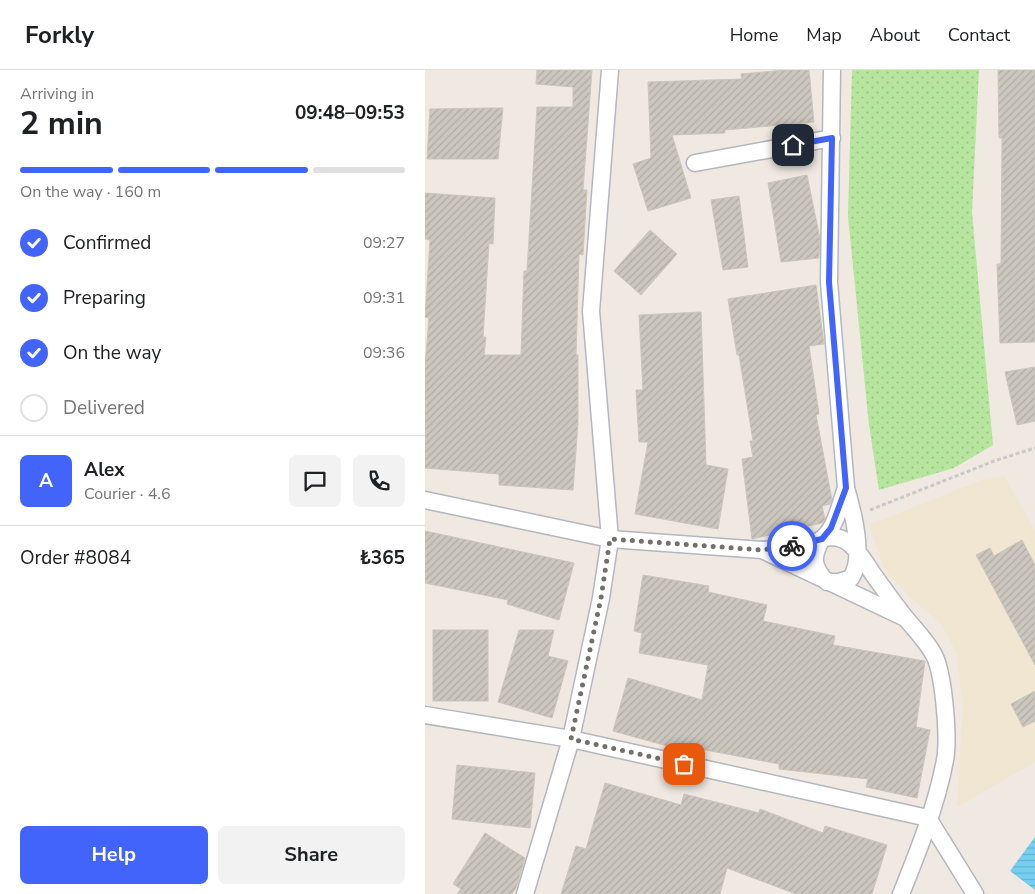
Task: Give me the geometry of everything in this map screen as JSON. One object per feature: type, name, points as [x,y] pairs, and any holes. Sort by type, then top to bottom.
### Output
[{"type":"street","points":[[525,894],[571,739],[601,598],[610,539],[591,311],[610,70]]},
{"type":"street","points":[[827,582],[839,582],[851,578],[858,561],[855,516],[846,488],[829,282],[832,70]]},
{"type":"street","points":[[695,163],[832,138]]},
{"type":"street","points":[[827,582],[815,567],[814,558],[822,539],[831,528],[846,488]]},
{"type":"street","points":[[425,500],[610,539],[762,550],[804,545],[830,536],[841,537],[849,541],[906,618],[922,634],[935,657],[944,692],[946,759],[928,818],[901,894]]},
{"type":"street","points":[[762,550],[906,618]]},
{"type":"street","points":[[425,715],[571,739],[928,818],[975,894]]},
{"type":"path","points":[[855,516],[994,461],[1035,448]]},
{"type":"shaded area","points":[[1004,476],[1035,530],[1035,762],[957,807],[963,706],[956,652],[942,625],[909,596],[884,569],[869,525],[985,479]]},
{"type":"green space","points":[[852,70],[979,70],[972,212],[993,445],[954,468],[879,490],[869,425],[848,216]]},
{"type":"water","points":[[1035,837],[1035,890],[1010,871]]},
{"type":"building","points":[[537,70],[592,70],[583,190],[587,190],[583,255],[579,254],[576,355],[578,355],[578,423],[573,490],[499,485],[499,474],[425,468],[425,366],[429,318],[425,317],[430,240],[425,239],[425,193],[495,198],[493,244],[489,243],[483,337],[486,337],[484,355],[521,355],[524,271],[527,271],[537,107],[573,107],[573,87],[536,84]]},
{"type":"building","points":[[809,70],[814,122],[725,130],[725,133],[672,135],[691,198],[648,211],[633,164],[651,158],[648,82],[742,79],[741,74]]},
{"type":"building","points":[[998,70],[1035,70],[1035,342],[1000,343],[997,264],[1001,264],[1002,138],[999,138]]},
{"type":"building","points":[[503,108],[498,159],[427,159],[430,109]]},
{"type":"building","points":[[807,175],[820,239],[819,258],[781,262],[768,183]]},
{"type":"building","points":[[739,196],[748,267],[723,270],[711,200]]},
{"type":"building","points":[[650,230],[677,254],[641,295],[614,271]]},
{"type":"building","points":[[816,285],[824,344],[809,346],[819,414],[816,415],[832,500],[830,504],[822,506],[825,519],[822,523],[752,539],[742,459],[753,457],[750,441],[753,441],[728,299]]},
{"type":"building","points":[[701,312],[706,465],[728,469],[718,529],[635,514],[648,442],[639,442],[636,390],[643,390],[639,315]]},
{"type":"building","points":[[1035,367],[1035,421],[1017,425],[1005,372]]},
{"type":"building","points":[[425,531],[574,563],[559,620],[507,604],[508,600],[425,583]]},
{"type":"building","points":[[1022,540],[1035,565],[1035,665],[976,555],[990,548],[994,556]]},
{"type":"building","points":[[643,575],[709,586],[708,592],[767,605],[763,621],[835,636],[833,645],[925,661],[916,727],[930,730],[917,798],[866,787],[868,779],[779,769],[779,764],[679,745],[678,749],[613,731],[628,678],[702,700],[708,665],[639,653],[642,633],[634,631]]},
{"type":"building","points":[[433,630],[488,630],[488,701],[433,701]]},
{"type":"building","points":[[519,630],[554,630],[548,656],[568,661],[552,718],[498,702]]},
{"type":"building","points":[[1035,691],[1035,721],[1023,727],[1011,704]]},
{"type":"building","points":[[457,765],[535,773],[530,828],[452,819]]},
{"type":"building","points":[[605,783],[681,805],[684,794],[759,813],[760,809],[823,833],[825,826],[887,845],[872,894],[796,894],[727,868],[720,894],[561,894],[576,846],[586,849]]},
{"type":"building","points":[[485,833],[525,858],[516,888],[512,894],[457,894],[461,889],[453,884]]},
{"type":"way so far","points":[[684,764],[571,739],[601,598],[610,539],[762,550],[792,546]]},
{"type":"route","points":[[792,546],[804,545],[822,539],[831,528],[846,488],[829,282],[832,138],[793,145]]}]
